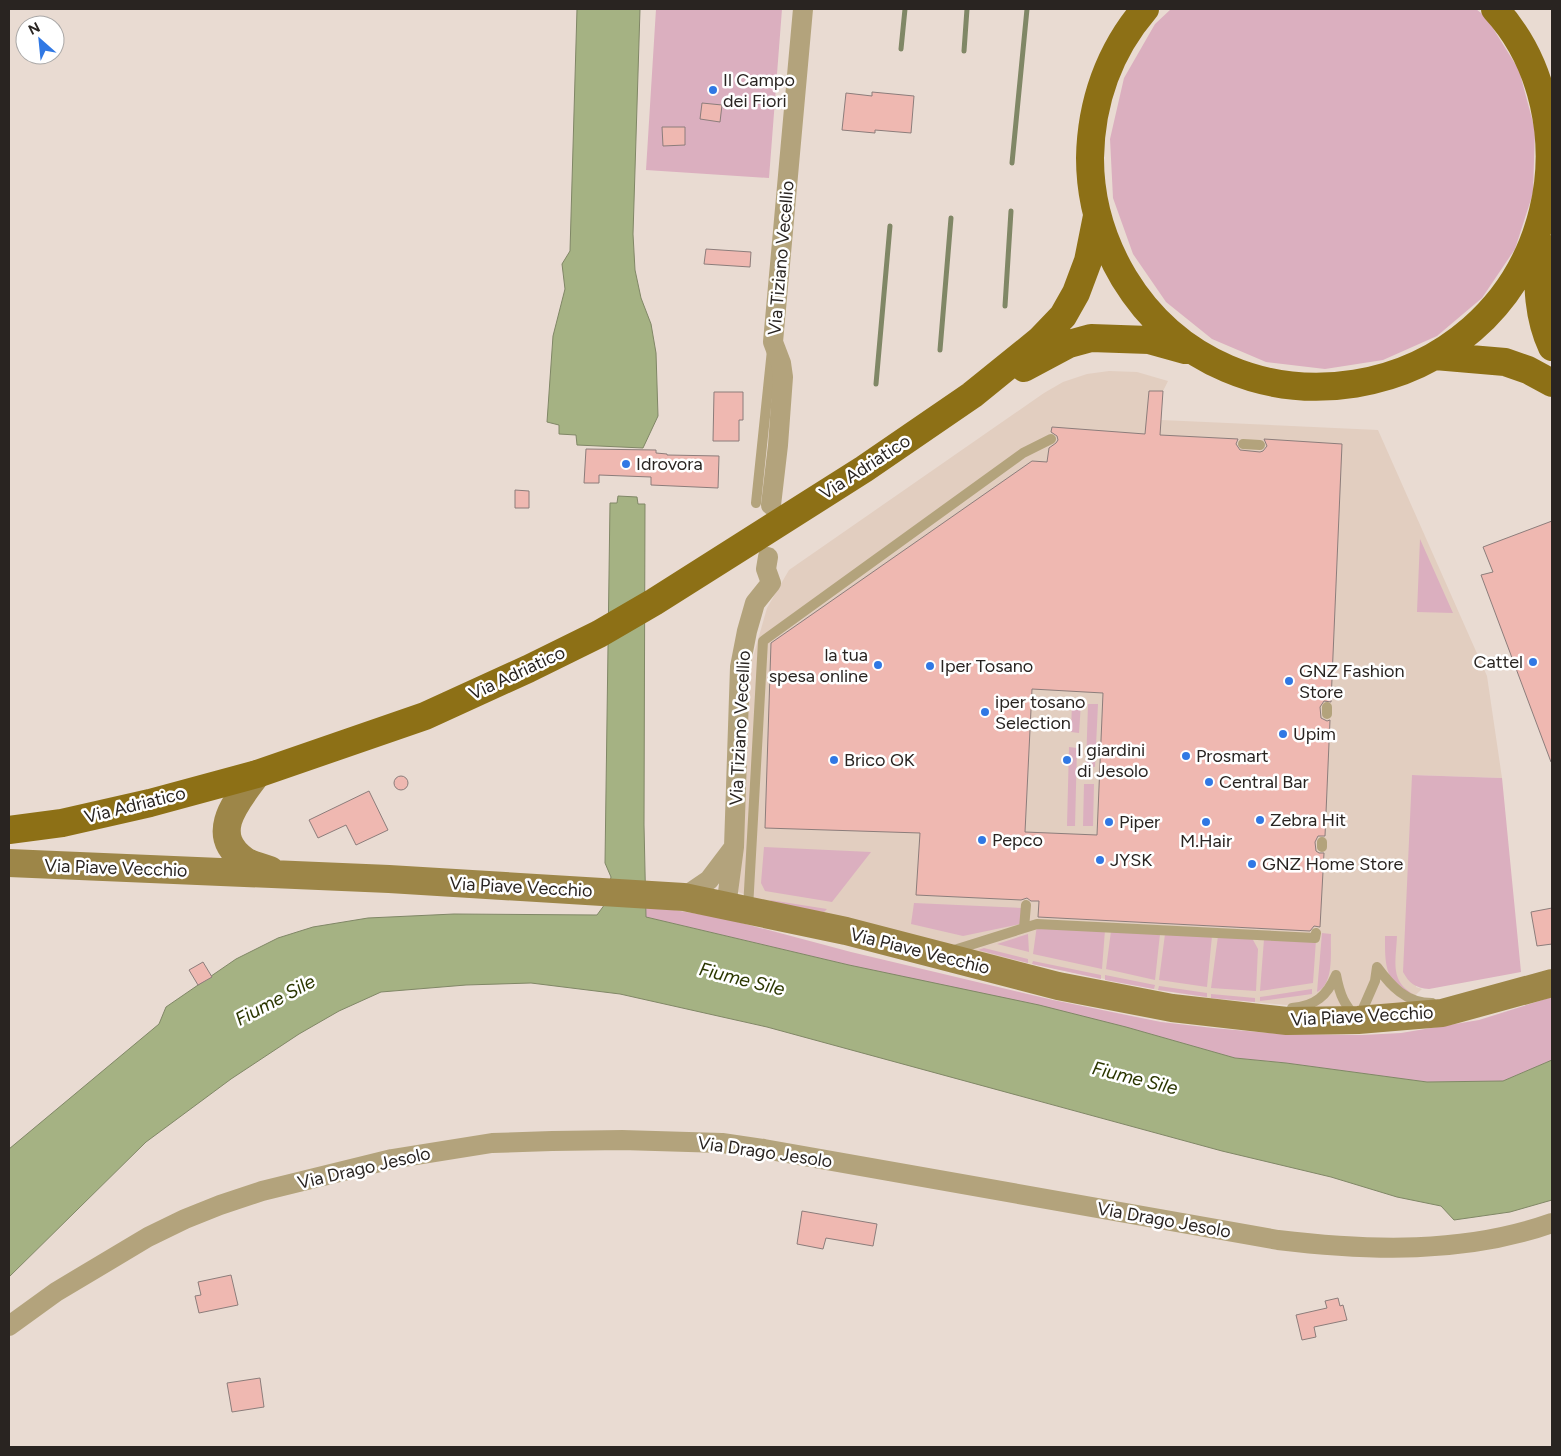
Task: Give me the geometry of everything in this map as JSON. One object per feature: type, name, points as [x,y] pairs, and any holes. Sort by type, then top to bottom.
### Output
[{"type":"main road","points":[[1146,9],[1132,25],[1112,59],[1098,97],[1090,136],[1090,176],[1097,216],[1112,258],[1135,296],[1165,329],[1201,355],[1246,376],[1293,386],[1342,386],[1390,376],[1435,356],[1468,333],[1497,304],[1521,270],[1538,233],[1548,189],[1550,143],[1543,99],[1527,56],[1499,12]]},
{"type":"main road","name":"Via Adriatico","points":[[9,830],[62,823],[150,803],[257,774],[426,716],[598,634],[654,602],[864,469],[972,395],[1040,340],[1063,316],[1076,293],[1088,261],[1097,216]]},
{"type":"main road","points":[[1538,233],[1539,302],[1542,319],[1552,347]]},
{"type":"main road","name":"Via Adriatico","points":[[972,395],[1069,344],[1092,338],[1149,340],[1201,355]]},
{"type":"main road","points":[[1435,356],[1505,362],[1528,370],[1552,383]]},
{"type":"street","name":"Via Tiziano Vecellio","points":[[764,504],[778,445],[783,377],[781,362],[773,342],[804,9]]},
{"type":"street","name":"Via Tiziano Vecellio","points":[[737,909],[734,847],[740,667],[755,602],[771,583],[766,569],[768,557]]},
{"type":"street","name":"Via Piave Vecchio","points":[[257,774],[228,818],[226,827],[228,840],[236,852],[246,861],[283,875]]},
{"type":"street","points":[[684,897],[709,880],[734,847]]},
{"type":"street","name":"Via Piave Vecchio","points":[[9,863],[283,875],[684,897],[846,932],[1058,986],[1172,1008],[1287,1020],[1358,1020],[1442,1012],[1552,983]]},
{"type":"street","name":"Via Drago Jesolo","points":[[9,1326],[56,1292],[148,1237],[184,1219],[220,1205],[262,1191],[392,1159],[492,1143],[622,1140],[722,1143],[1268,1239],[1326,1246],[1382,1249],[1447,1246],[1496,1239],[1552,1223]]},
{"type":"lane","points":[[737,909],[763,641],[1023,454],[1050,439]]},
{"type":"lane","points":[[1243,444],[1260,445]]},
{"type":"lane","points":[[1024,928],[1026,905]]},
{"type":"lane","points":[[936,956],[1037,924],[1316,938],[1316,933]]},
{"type":"lane","points":[[1222,1014],[1304,1007],[1319,999],[1328,991],[1336,975],[1341,998],[1345,1006],[1358,1020],[1375,981],[1377,967],[1388,983],[1404,996],[1428,1003],[1476,1004]]},
{"type":"shaded area","name":"Il Campo dei Fiori","points":[[656,9],[782,9],[769,178],[646,170]]},
{"type":"shaded area","points":[[1171,9],[1476,9],[1486,17],[1519,70],[1535,130],[1533,193],[1515,249],[1482,298],[1437,336],[1383,360],[1325,369],[1266,362],[1212,339],[1166,302],[1133,254],[1113,198],[1110,139],[1124,78],[1155,24]]},
{"type":"shaded area","points":[[1109,371],[1137,372],[1168,381],[1163,391],[1161,420],[1378,430],[1487,676],[1502,778],[1412,775],[1416,987],[1422,989],[1407,1003],[1370,1007],[1316,1008],[1211,998],[1158,990],[1032,964],[777,906],[738,892],[749,671],[767,608],[789,570],[1044,393],[1063,382],[1087,374]]},
{"type":"shaded area","points":[[1420,539],[1453,613],[1417,612]]},
{"type":"shaded area","points":[[1072,703],[1081,703],[1079,733],[1071,732]]},
{"type":"shaded area","points":[[1088,704],[1098,704],[1095,767],[1086,766]]},
{"type":"shaded area","points":[[1069,747],[1077,748],[1075,826],[1067,826]]},
{"type":"shaded area","points":[[1412,775],[1502,778],[1521,972],[1429,989],[1413,984],[1403,972]]},
{"type":"shaded area","points":[[1084,784],[1094,784],[1093,826],[1083,826]]},
{"type":"shaded area","points":[[764,847],[871,852],[832,902],[765,891],[761,883]]},
{"type":"shaded area","points":[[770,900],[827,909],[824,912],[777,906]]},
{"type":"shaded area","points":[[914,903],[1022,908],[1020,924],[963,936],[911,924]]},
{"type":"shaded area","points":[[645,907],[723,918],[851,952],[1053,1000],[1161,1022],[1213,1028],[1281,1034],[1362,1035],[1401,1033],[1479,1020],[1552,997],[1552,1060],[1503,1081],[1427,1082],[1235,1058],[1126,1027],[646,917]]},
{"type":"shaded area","points":[[1037,925],[1105,930],[1102,969],[1033,954]]},
{"type":"shaded area","points":[[1111,931],[1160,934],[1155,980],[1106,969]]},
{"type":"shaded area","points":[[1322,933],[1331,934],[1330,966],[1327,982],[1317,992]]},
{"type":"shaded area","points":[[1028,934],[1029,952],[997,944]]},
{"type":"shaded area","points":[[1165,934],[1212,936],[1207,987],[1159,980]]},
{"type":"shaded area","points":[[1218,936],[1252,938],[1258,949],[1256,991],[1211,988]]},
{"type":"shaded area","points":[[1385,936],[1397,936],[1395,962],[1398,977],[1401,984],[1415,995],[1397,986],[1388,972],[1385,956]]},
{"type":"shaded area","points":[[1264,939],[1316,940],[1313,983],[1260,991]]},
{"type":"shaded area","points":[[984,948],[1028,959],[1028,963],[978,950]]},
{"type":"shaded area","points":[[1033,961],[1101,975],[1101,979],[1032,964]]},
{"type":"shaded area","points":[[1105,975],[1155,985],[1154,989],[1105,980]]},
{"type":"shaded area","points":[[1159,986],[1207,993],[1207,997],[1158,990]]},
{"type":"shaded area","points":[[1312,989],[1312,994],[1260,1001],[1260,997]]},
{"type":"shaded area","points":[[1211,994],[1255,998],[1255,1002],[1211,998]]},
{"type":"water","points":[[577,9],[640,9],[633,234],[635,270],[641,298],[651,324],[656,353],[658,416],[643,448],[577,445],[576,435],[559,434],[559,425],[547,422],[553,336],[565,289],[562,264],[570,251]]},
{"type":"water","name":"Fiume Sile","points":[[618,496],[637,497],[638,504],[645,504],[644,825],[646,917],[849,965],[1039,1005],[1235,1058],[1427,1082],[1503,1081],[1552,1060],[1552,1200],[1510,1212],[1454,1220],[1441,1206],[1397,1197],[1331,1177],[1222,1151],[767,1027],[620,994],[531,983],[466,985],[381,992],[339,1011],[299,1034],[231,1079],[146,1142],[9,1277],[9,1149],[159,1024],[166,1007],[236,959],[278,938],[313,927],[368,918],[454,914],[597,915],[605,904],[611,877],[605,863],[610,503],[617,503]]},
{"type":"building","points":[[872,92],[914,96],[911,133],[875,130],[875,133],[842,130],[846,93],[872,96]]},
{"type":"building","points":[[702,103],[722,105],[720,122],[700,119]]},
{"type":"building","points":[[662,127],[685,127],[685,145],[663,146]]},
{"type":"building","points":[[706,249],[751,252],[750,267],[704,264]]},
{"type":"building","points":[[1149,391],[1163,391],[1160,435],[1238,439],[1236,444],[1240,450],[1260,452],[1267,446],[1264,439],[1342,444],[1331,702],[1324,701],[1320,707],[1321,718],[1327,721],[1330,720],[1325,836],[1318,836],[1315,842],[1316,851],[1324,853],[1320,927],[1314,926],[1310,931],[1038,917],[1039,901],[1031,901],[1027,898],[1021,900],[916,895],[920,833],[765,828],[771,643],[1032,461],[1047,462],[1049,448],[1058,440],[1057,436],[1051,432],[1052,427],[1145,434]],"holes":[[[1032,689],[1103,693],[1097,835],[1025,832]]]},
{"type":"building","points":[[714,392],[743,392],[743,420],[739,420],[739,441],[713,441]]},
{"type":"building","points":[[586,449],[656,450],[656,453],[667,455],[719,456],[718,488],[651,485],[651,477],[599,475],[599,483],[584,483]]},
{"type":"building","points":[[515,490],[529,491],[529,508],[515,508]]},
{"type":"building","name":"Cattel","points":[[1552,521],[1551,762],[1481,575],[1493,572],[1483,547]]},
{"type":"building","points":[[401,776],[406,778],[408,783],[406,788],[401,790],[396,788],[394,783],[396,778]]},
{"type":"building","points":[[369,791],[388,830],[356,845],[346,825],[318,838],[309,820]]},
{"type":"building","points":[[1552,908],[1552,944],[1537,946],[1531,912]]},
{"type":"building","points":[[203,962],[212,977],[198,985],[189,970]]},
{"type":"building","points":[[802,1211],[877,1224],[873,1246],[826,1238],[823,1249],[797,1244]]},
{"type":"building","points":[[231,1275],[238,1305],[199,1313],[195,1296],[201,1295],[198,1282]]},
{"type":"building","points":[[1338,1298],[1340,1306],[1343,1305],[1347,1320],[1314,1327],[1316,1337],[1302,1340],[1296,1315],[1327,1308],[1325,1301]]},
{"type":"building","points":[[260,1378],[264,1407],[232,1412],[227,1383]]},
{"type":"waterway","points":[[901,49],[905,9]]},
{"type":"waterway","points":[[964,51],[967,9]]},
{"type":"waterway","points":[[1012,163],[1027,9]]},
{"type":"waterway","points":[[1005,306],[1011,211]]},
{"type":"waterway","points":[[940,350],[951,218]]},
{"type":"waterway","points":[[876,384],[890,226]]},
{"type":"place","name":"Il Campo dei Fiori","points":[[713,90]]},
{"type":"place","name":"Idrovora","points":[[626,464]]},
{"type":"place","name":"Cattel","points":[[1533,662]]},
{"type":"place","name":"la tua spesa online","points":[[878,665]]},
{"type":"place","name":"Iper Tosano","points":[[930,666]]},
{"type":"place","name":"GNZ Fashion Store","points":[[1289,681]]},
{"type":"place","name":"iper tosano Selection","points":[[985,712]]},
{"type":"place","name":"Upim","points":[[1283,734]]},
{"type":"place","name":"Prosmart","points":[[1186,756]]},
{"type":"place","name":"Brico OK","points":[[834,760]]},
{"type":"place","name":"I giardini di Jesolo","points":[[1067,760]]},
{"type":"place","name":"Central Bar","points":[[1209,782]]},
{"type":"place","name":"Zebra Hit","points":[[1260,820]]},
{"type":"place","name":"Piper","points":[[1109,822]]},
{"type":"place","name":"M.Hair","points":[[1206,822]]},
{"type":"place","name":"Pepco","points":[[982,840]]},
{"type":"place","name":"JYSK","points":[[1100,860]]},
{"type":"place","name":"GNZ Home Store","points":[[1252,864]]}]
